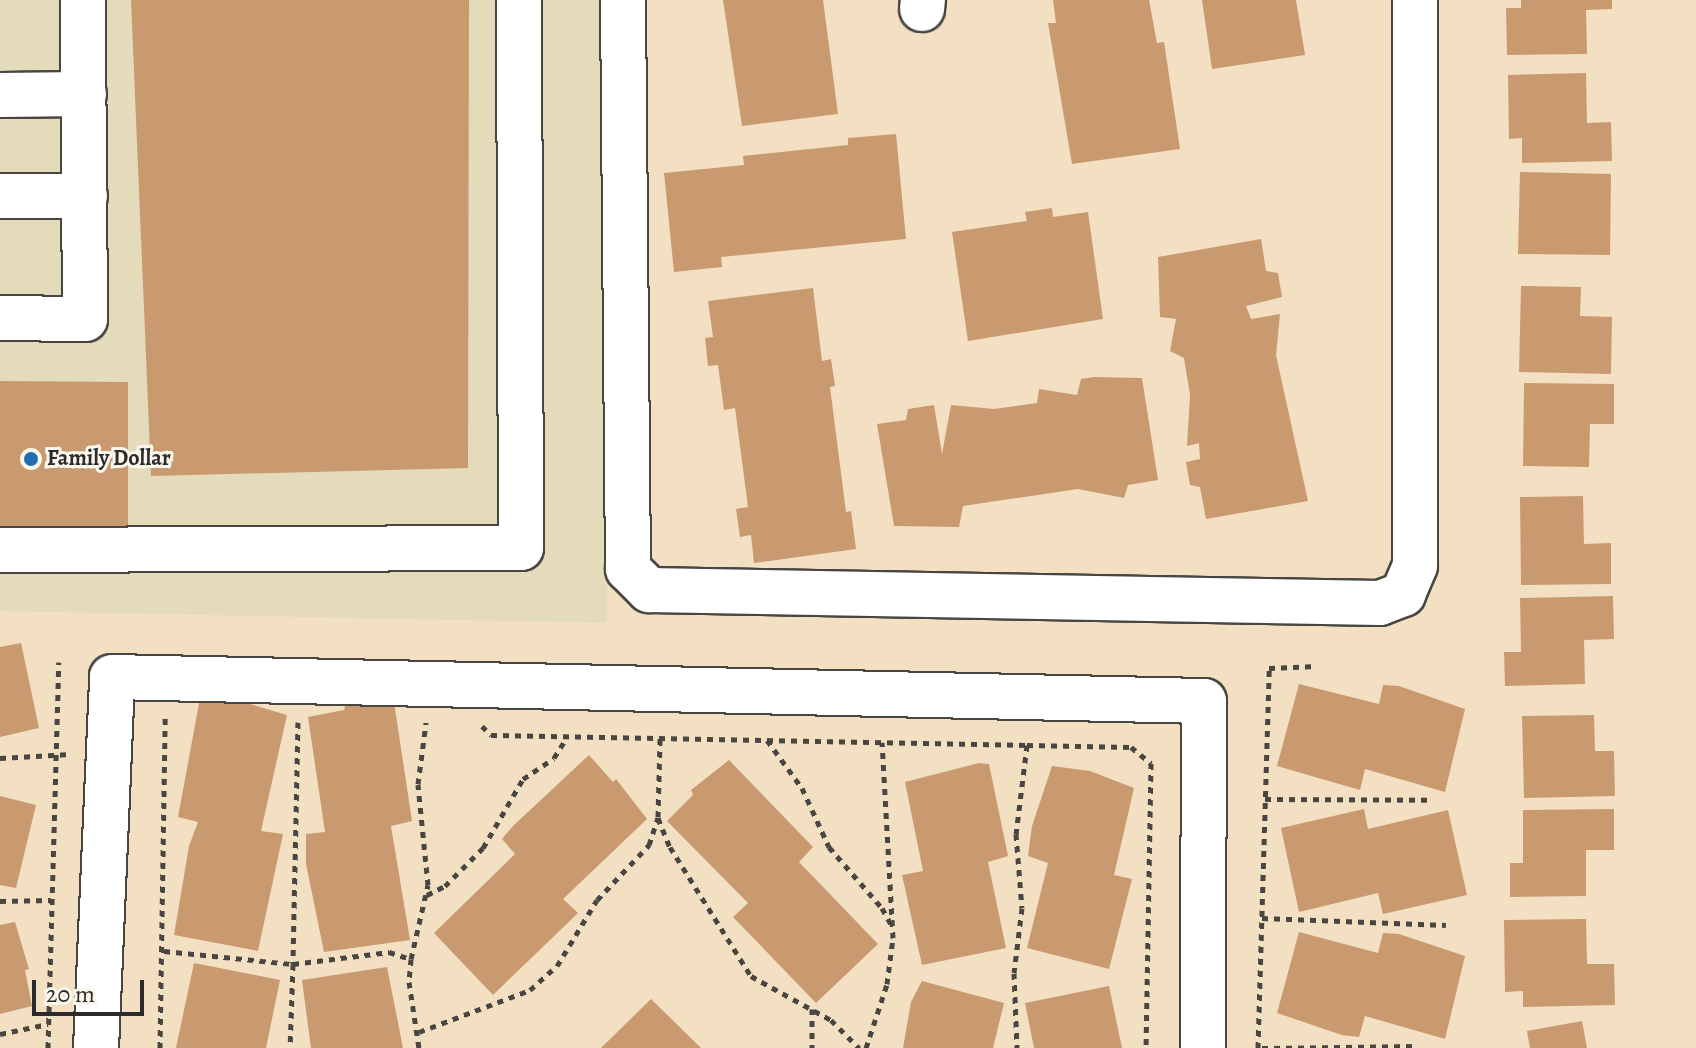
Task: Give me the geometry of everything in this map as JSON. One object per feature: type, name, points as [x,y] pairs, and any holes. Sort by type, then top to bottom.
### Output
[{"type":"lane","points":[[0,318],[85,319],[83,0]]},
{"type":"lane","points":[[0,550],[521,548],[519,0]]},
{"type":"lane","points":[[623,0],[628,569],[649,590],[1380,603],[1403,594],[1415,566],[1415,0]]},
{"type":"lane","points":[[0,95],[84,94]]},
{"type":"lane","points":[[0,196],[85,196]]},
{"type":"lane","points":[[96,1048],[112,677],[1204,701],[1203,1048]]},
{"type":"path","points":[[48,1048],[59,662]]},
{"type":"path","points":[[1317,666],[1269,668],[1260,1048],[1416,1046]]},
{"type":"path","points":[[290,1048],[298,713]]},
{"type":"path","points":[[160,1048],[164,951],[165,714]]},
{"type":"path","points":[[419,1048],[409,982],[411,959],[426,896],[418,784],[427,718]]},
{"type":"path","points":[[477,721],[491,735],[1131,747],[1151,763],[1146,1048]]},
{"type":"path","points":[[426,896],[445,886],[483,848],[523,779],[554,758],[567,737]]},
{"type":"path","points":[[419,1032],[530,990],[557,966],[611,883],[649,845],[658,817],[660,738]]},
{"type":"path","points":[[766,740],[802,788],[829,847],[882,908],[893,929]]},
{"type":"path","points":[[866,1048],[889,974],[893,929],[882,742]]},
{"type":"path","points":[[1017,1048],[1014,973],[1022,908],[1016,834],[1027,745]]},
{"type":"path","points":[[0,758],[108,754]]},
{"type":"path","points":[[1265,799],[1432,800]]},
{"type":"path","points":[[658,817],[670,847],[751,976],[812,1009],[852,1037],[859,1048]]},
{"type":"path","points":[[0,901],[51,900]]},
{"type":"path","points":[[1262,918],[1446,925]]},
{"type":"path","points":[[164,951],[293,964],[389,952],[411,959]]},
{"type":"path","points":[[812,1009],[812,1048]]},
{"type":"path","points":[[0,1034],[48,1024]]},
{"type":"shaded area","points":[[0,0],[610,0],[607,623],[0,611]]},
{"type":"building","points":[[131,0],[469,0],[468,468],[151,476]]},
{"type":"building","points":[[723,0],[823,0],[838,114],[742,126]]},
{"type":"building","points":[[1053,0],[1149,0],[1157,43],[1164,42],[1180,149],[1072,164],[1048,23],[1056,23]]},
{"type":"building","points":[[1202,0],[1296,0],[1305,55],[1212,69]]},
{"type":"building","points":[[1521,0],[1612,0],[1612,9],[1586,10],[1587,54],[1507,55],[1506,8],[1521,8]]},
{"type":"building","points":[[1586,73],[1587,123],[1611,122],[1612,161],[1522,163],[1522,138],[1509,139],[1508,75]]},
{"type":"building","points":[[896,134],[906,239],[721,257],[722,267],[674,272],[664,173],[744,165],[743,156],[848,145],[848,138]]},
{"type":"building","points":[[1520,172],[1611,174],[1610,255],[1518,254]]},
{"type":"building","points":[[1052,208],[1053,217],[1088,212],[1103,319],[968,341],[952,232],[1027,221],[1025,212]]},
{"type":"building","points":[[1261,239],[1266,271],[1278,273],[1282,297],[1246,306],[1251,319],[1280,314],[1276,355],[1308,501],[1206,519],[1200,487],[1190,485],[1186,462],[1200,459],[1199,443],[1187,446],[1190,395],[1184,358],[1170,351],[1176,319],[1160,317],[1158,257]]},
{"type":"building","points":[[1521,286],[1581,287],[1580,316],[1612,317],[1611,374],[1519,372]]},
{"type":"building","points":[[813,288],[822,361],[831,359],[835,386],[830,387],[846,512],[851,511],[856,549],[754,563],[751,535],[740,537],[736,509],[748,507],[735,408],[724,410],[718,365],[708,366],[705,338],[713,337],[708,301]]},
{"type":"building","points":[[1142,378],[1158,480],[1128,485],[1124,498],[1078,489],[963,506],[959,527],[894,526],[877,424],[906,420],[908,409],[934,405],[942,454],[951,405],[994,409],[1037,403],[1039,389],[1077,395],[1081,379]]},
{"type":"building","points":[[0,381],[128,382],[128,529],[0,530]]},
{"type":"building","points":[[1524,383],[1614,384],[1614,424],[1590,424],[1589,467],[1523,466]]},
{"type":"building","points":[[1583,496],[1584,544],[1611,543],[1611,584],[1521,585],[1520,497]]},
{"type":"building","points":[[1613,596],[1614,639],[1584,640],[1585,684],[1505,686],[1504,652],[1521,652],[1520,598]]},
{"type":"building","points":[[21,643],[39,728],[0,737],[0,647]]},
{"type":"building","points":[[1299,684],[1379,704],[1383,685],[1399,686],[1465,709],[1445,792],[1365,769],[1360,790],[1277,766]]},
{"type":"building","points":[[200,698],[250,704],[287,715],[261,831],[283,834],[258,951],[174,935],[189,846],[198,822],[178,817]]},
{"type":"building","points":[[394,702],[412,821],[391,826],[410,940],[324,952],[306,864],[306,834],[325,832],[308,717],[344,710],[345,706]]},
{"type":"building","points":[[1594,715],[1595,751],[1614,751],[1615,796],[1524,798],[1522,716]]},
{"type":"building","points":[[589,755],[613,782],[616,779],[647,819],[563,899],[578,913],[493,995],[434,933],[515,854],[502,839],[513,826]]},
{"type":"building","points":[[729,760],[813,847],[799,862],[878,944],[816,1003],[733,917],[748,903],[667,821],[693,795],[691,790]]},
{"type":"building","points":[[979,763],[989,764],[1008,856],[988,862],[1006,948],[922,965],[902,875],[923,871],[905,782]]},
{"type":"building","points":[[1052,766],[1090,771],[1134,788],[1114,875],[1132,879],[1109,969],[1027,948],[1048,863],[1028,856],[1032,826]]},
{"type":"building","points":[[0,796],[36,805],[16,888],[0,885]]},
{"type":"building","points":[[1364,809],[1368,829],[1448,810],[1467,895],[1383,914],[1378,893],[1299,912],[1281,828]]},
{"type":"building","points":[[1614,809],[1614,850],[1586,850],[1586,896],[1510,897],[1510,863],[1523,863],[1523,810]]},
{"type":"building","points":[[1586,919],[1587,964],[1614,964],[1615,1005],[1523,1007],[1523,991],[1505,992],[1504,920]]},
{"type":"building","points":[[15,922],[29,969],[25,970],[32,1006],[0,1014],[0,925]]},
{"type":"building","points":[[1299,932],[1378,953],[1383,933],[1399,934],[1465,956],[1445,1039],[1365,1016],[1359,1037],[1342,1035],[1277,1013]]},
{"type":"building","points":[[194,963],[280,980],[266,1048],[176,1048]]},
{"type":"building","points":[[387,967],[403,1048],[311,1048],[302,980]]},
{"type":"building","points":[[922,981],[1004,1003],[993,1048],[903,1048],[911,1002]]},
{"type":"building","points":[[1109,986],[1122,1048],[1034,1048],[1025,1003]]},
{"type":"building","points":[[651,999],[701,1048],[601,1048]]},
{"type":"building","points":[[1582,1021],[1587,1048],[1530,1048],[1527,1031]]},
{"type":"place","name":"Family Dollar","points":[[31,459]]}]
